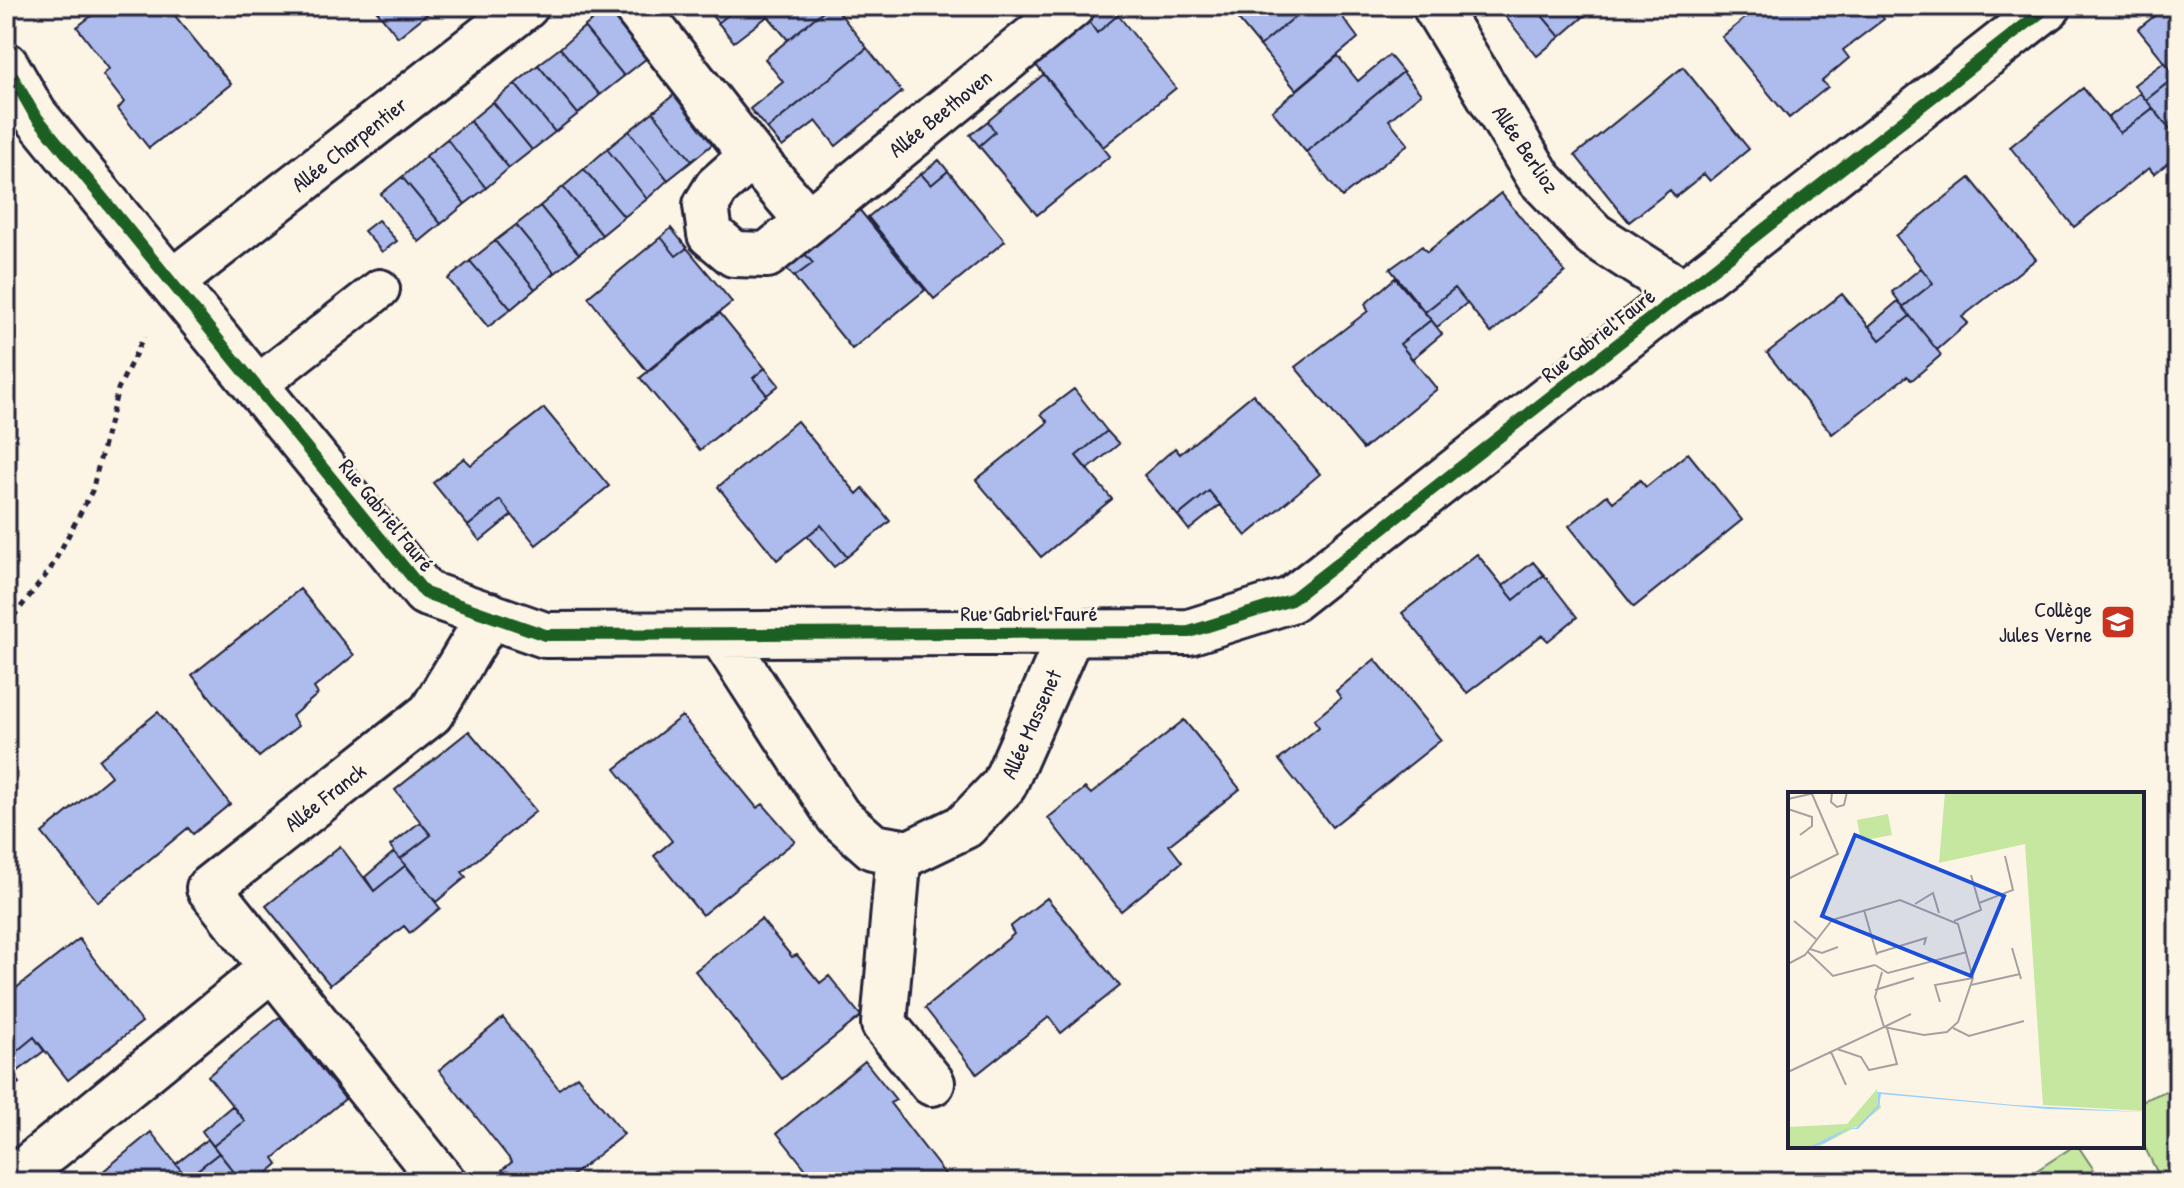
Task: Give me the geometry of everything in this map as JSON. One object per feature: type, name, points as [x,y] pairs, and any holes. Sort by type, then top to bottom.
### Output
[{"type":"street","name":"Allée Charpentier","points":[[172,282],[526,6]]},
{"type":"street","points":[[635,6],[752,156],[808,221]]},
{"type":"street","name":"Allée Beethoven","points":[[752,156],[717,187],[706,205],[710,234],[734,254],[767,255],[1072,6]]},
{"type":"street","name":"Allée Berlioz","points":[[1435,6],[1540,179],[1594,235],[1684,293]]},
{"type":"street","name":"Rue Gabriel Fauré","points":[[6,65],[34,114],[425,593],[545,635],[1189,632],[1291,600],[2049,6]]},
{"type":"street","name":"Allée Franck","points":[[443,1182],[209,888],[431,713],[490,615]]},
{"type":"street","name":"Allée Massenet","points":[[899,852],[909,853],[965,826],[1004,785],[1071,633]]},
{"type":"street","points":[[721,635],[838,816],[873,847],[899,852],[884,1024],[932,1083]]},
{"type":"street","points":[[10,1182],[272,968]]},
{"type":"lane","points":[[256,386],[380,289]]},
{"type":"path","points":[[6,626],[50,570],[92,491],[118,389],[172,282]]},
{"type":"green space","points":[[2178,1086],[2178,1182],[2162,1182],[2144,1146],[2144,1100]]},
{"type":"green space","points":[[2071,1148],[2079,1148],[2102,1182],[2019,1182]]},
{"type":"building","points":[[104,6],[167,6],[231,84],[149,148],[118,109],[124,102],[103,75],[109,69],[77,27]]},
{"type":"building","points":[[373,6],[437,6],[398,37]]},
{"type":"building","points":[[704,6],[739,6],[718,23]]},
{"type":"building","points":[[739,6],[829,6],[788,40],[768,16],[734,42],[718,23]]},
{"type":"building","points":[[829,6],[834,6],[867,48],[767,129],[750,109],[783,82],[765,59]]},
{"type":"building","points":[[1106,6],[1118,15],[1097,33],[1088,20]]},
{"type":"building","points":[[1227,6],[1308,6],[1260,46]]},
{"type":"building","points":[[1308,6],[1351,6],[1341,15],[1358,38],[1296,90],[1260,46]]},
{"type":"building","points":[[1497,6],[1534,6],[1560,37],[1537,56]]},
{"type":"building","points":[[1534,6],[1573,6],[1582,18],[1560,37]]},
{"type":"building","points":[[1573,6],[1598,6],[1582,18]]},
{"type":"building","points":[[1760,6],[1874,6],[1884,19],[1843,50],[1849,58],[1822,81],[1828,87],[1789,118],[1722,37]]},
{"type":"building","points":[[2167,6],[2178,6],[2178,139],[2146,100],[2176,76],[2138,29]]},
{"type":"building","points":[[608,8],[647,58],[624,76],[584,27]]},
{"type":"building","points":[[1118,15],[1176,88],[1103,147],[1035,64],[1088,20],[1097,33]]},
{"type":"building","points":[[584,27],[624,76],[600,95],[560,48]]},
{"type":"building","points":[[560,48],[600,95],[578,114],[538,65]]},
{"type":"building","points":[[867,48],[902,92],[836,146],[816,121],[782,147],[767,129]]},
{"type":"building","points":[[1389,55],[1403,72],[1306,152],[1272,111],[1338,56],[1358,81]]},
{"type":"building","points":[[2164,62],[2176,76],[2146,100],[2134,85]]},
{"type":"building","points":[[538,65],[578,114],[555,132],[515,84]]},
{"type":"building","points":[[1683,67],[1749,149],[1710,181],[1704,174],[1675,197],[1670,190],[1629,222],[1575,155]]},
{"type":"building","points":[[1403,72],[1421,94],[1389,120],[1408,144],[1342,197],[1306,152]]},
{"type":"building","points":[[1044,74],[1110,156],[1037,215],[979,146],[995,132],[988,121]]},
{"type":"building","points":[[515,84],[555,132],[532,150],[493,102]]},
{"type":"building","points":[[2083,88],[2120,133],[2153,108],[2178,139],[2178,155],[2154,174],[2149,168],[2074,227],[2010,147]]},
{"type":"building","points":[[676,93],[715,142],[692,161],[653,112]]},
{"type":"building","points":[[2140,93],[2153,108],[2120,133],[2108,118]]},
{"type":"building","points":[[493,102],[532,150],[509,168],[470,121]]},
{"type":"building","points":[[653,112],[692,161],[668,180],[629,131]]},
{"type":"building","points":[[470,121],[509,168],[486,188],[447,139]]},
{"type":"building","points":[[988,121],[995,132],[979,146],[970,135]]},
{"type":"building","points":[[629,131],[668,180],[647,199],[607,149]]},
{"type":"building","points":[[447,139],[486,188],[465,204],[426,156]]},
{"type":"building","points":[[607,149],[647,199],[624,217],[584,169]]},
{"type":"building","points":[[426,156],[465,204],[441,224],[402,177]]},
{"type":"building","points":[[939,160],[948,171],[931,185],[921,174]]},
{"type":"building","points":[[584,169],[624,217],[602,235],[563,187]]},
{"type":"building","points":[[948,171],[1005,241],[934,299],[868,217],[921,174],[931,185]]},
{"type":"building","points":[[402,177],[441,224],[419,242],[381,194]]},
{"type":"building","points":[[1970,178],[2036,259],[1962,317],[1968,323],[1937,350],[1903,307],[1933,283],[1896,236]]},
{"type":"building","points":[[563,187],[602,235],[579,254],[540,206]]},
{"type":"building","points":[[1501,193],[1565,272],[1491,333],[1455,288],[1425,312],[1390,269],[1422,246],[1427,252]]},
{"type":"building","points":[[540,206],[579,254],[555,273],[516,225]]},
{"type":"building","points":[[858,208],[925,290],[852,349],[794,277],[813,263],[804,253]]},
{"type":"building","points":[[378,220],[397,241],[382,252],[364,231]]},
{"type":"building","points":[[516,225],[555,273],[535,289],[495,241]]},
{"type":"building","points":[[671,228],[687,248],[676,256],[661,237]]},
{"type":"building","points":[[661,237],[676,256],[687,248],[732,302],[647,371],[588,297]]},
{"type":"building","points":[[495,241],[535,289],[511,309],[470,261]]},
{"type":"building","points":[[804,253],[813,263],[794,277],[785,267]]},
{"type":"building","points":[[470,261],[511,309],[488,327],[448,279]]},
{"type":"building","points":[[1921,268],[1933,283],[1903,307],[1892,292]]},
{"type":"building","points":[[1395,278],[1431,320],[1400,344],[1437,389],[1363,449],[1295,367],[1368,311],[1365,304]]},
{"type":"building","points":[[1455,288],[1467,303],[1437,327],[1425,312]]},
{"type":"building","points":[[1842,294],[1880,340],[1910,316],[1941,355],[1912,380],[1907,376],[1832,434],[1767,353]]},
{"type":"building","points":[[1898,301],[1910,316],[1880,340],[1869,326]]},
{"type":"building","points":[[720,313],[765,368],[753,378],[767,395],[700,450],[640,378]]},
{"type":"building","points":[[1431,320],[1442,334],[1412,359],[1400,344]]},
{"type":"building","points":[[765,368],[779,385],[767,395],[753,378]]},
{"type":"building","points":[[1074,389],[1107,431],[1076,456],[1112,499],[1041,557],[976,480],[1048,422],[1041,414]]},
{"type":"building","points":[[1253,394],[1320,474],[1246,536],[1209,491],[1178,516],[1144,475],[1175,448],[1180,454]]},
{"type":"building","points":[[544,408],[609,486],[536,545],[500,500],[468,526],[433,483],[464,458],[471,465]]},
{"type":"building","points":[[797,421],[857,494],[863,488],[890,521],[847,557],[821,525],[777,560],[718,487]]},
{"type":"building","points":[[1107,431],[1119,444],[1087,470],[1076,456]]},
{"type":"building","points":[[1688,453],[1742,520],[1634,607],[1569,526],[1607,495],[1613,502],[1640,480],[1646,487]]},
{"type":"building","points":[[1209,491],[1220,505],[1189,530],[1178,516]]},
{"type":"building","points":[[500,500],[512,515],[480,541],[468,526]]},
{"type":"building","points":[[821,525],[847,557],[834,567],[807,536]]},
{"type":"building","points":[[1477,554],[1514,600],[1544,575],[1577,617],[1548,641],[1542,635],[1467,693],[1402,613]]},
{"type":"building","points":[[1533,562],[1544,575],[1514,600],[1503,586]]},
{"type":"building","points":[[300,589],[354,655],[314,688],[318,694],[292,716],[298,726],[259,757],[192,675]]},
{"type":"building","points":[[1375,659],[1441,740],[1332,827],[1279,760],[1319,727],[1314,720],[1341,698],[1336,691]]},
{"type":"building","points":[[158,712],[230,804],[193,834],[188,828],[98,902],[42,833],[111,776],[99,760]]},
{"type":"building","points":[[682,716],[757,808],[763,804],[795,841],[702,915],[654,856],[672,841],[615,769]]},
{"type":"building","points":[[1184,720],[1240,789],[1169,845],[1182,862],[1121,911],[1048,818],[1085,788],[1091,794]]},
{"type":"building","points":[[469,731],[536,811],[462,872],[466,877],[436,902],[400,859],[431,835],[395,790]]},
{"type":"building","points":[[420,822],[431,835],[400,859],[390,846]]},
{"type":"building","points":[[340,846],[374,891],[406,865],[440,908],[410,933],[404,926],[330,985],[266,906]]},
{"type":"building","points":[[394,852],[406,865],[374,891],[365,877]]},
{"type":"building","points":[[1047,898],[1120,986],[1061,1033],[1049,1017],[977,1074],[925,1008],[1014,934],[1010,927]]},
{"type":"building","points":[[761,919],[792,957],[797,955],[820,983],[829,976],[861,1016],[782,1079],[695,971]]},
{"type":"building","points":[[79,939],[142,1022],[68,1080],[34,1037],[6,1060],[6,996]]},
{"type":"building","points":[[280,1017],[345,1099],[274,1158],[278,1164],[257,1182],[242,1182],[213,1146],[245,1121],[208,1076]]},
{"type":"building","points":[[503,1018],[559,1089],[577,1076],[624,1134],[564,1182],[512,1182],[502,1170],[512,1162],[439,1070]]},
{"type":"building","points":[[34,1037],[44,1051],[13,1075],[6,1066],[6,1060]]},
{"type":"building","points":[[865,1061],[896,1100],[890,1103],[951,1182],[816,1182],[777,1133]]},
{"type":"building","points":[[6,1070],[19,1083],[6,1092]]},
{"type":"building","points":[[232,1106],[245,1121],[213,1146],[202,1131]]},
{"type":"building","points":[[151,1132],[187,1178],[219,1153],[242,1182],[90,1182]]},
{"type":"building","points":[[208,1139],[219,1153],[187,1178],[176,1164]]},
{"type":"cycle path","points":[[6,65],[34,114],[425,593],[545,635],[1189,632],[1291,600],[2049,6]]},
{"type":"place","name":"Collège Jules Verne","points":[[2118,622]]}]
